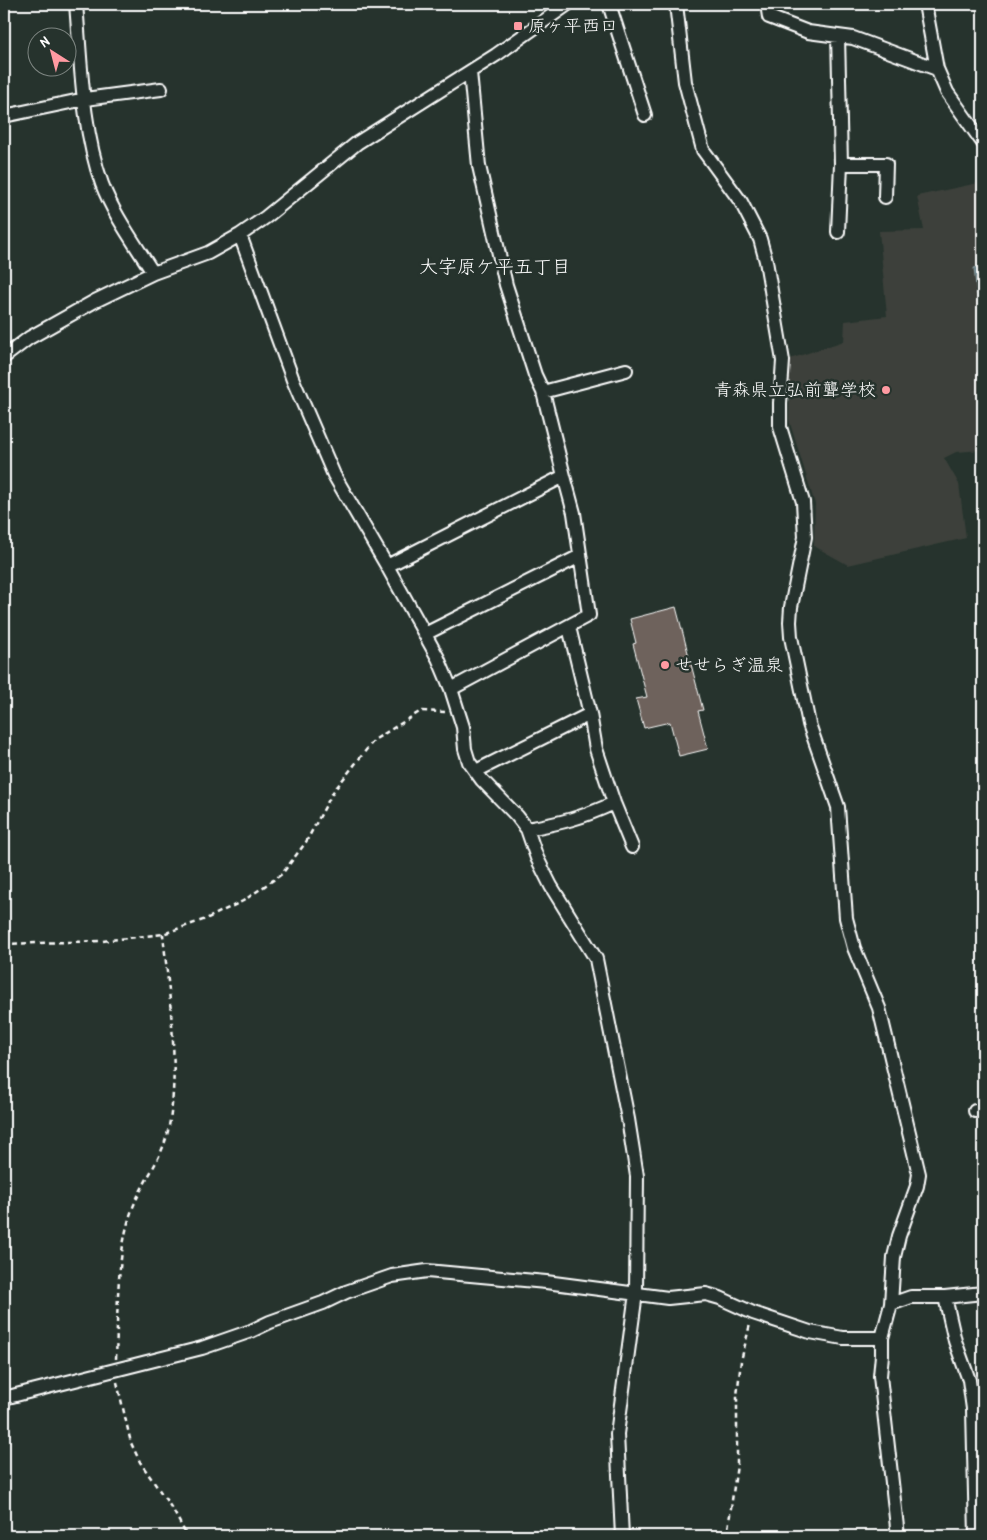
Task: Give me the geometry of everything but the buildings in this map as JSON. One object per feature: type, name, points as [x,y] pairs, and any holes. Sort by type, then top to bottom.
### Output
[{"type":"street","points":[[76,4],[85,98],[95,162],[114,210],[153,273]]},
{"type":"street","points":[[4,357],[29,338],[96,301],[153,273],[208,253],[240,235],[266,217],[357,143],[470,72],[568,4]]},
{"type":"street","points":[[608,4],[645,115]]},
{"type":"street","points":[[676,4],[685,82],[703,150],[742,202],[760,239],[766,261],[783,361],[780,426],[803,502],[805,537],[791,607],[791,637],[809,724],[838,807],[846,918],[849,933],[879,1008],[918,1174],[917,1186],[899,1236],[894,1257],[891,1304],[882,1338],[880,1376],[898,1536]]},
{"type":"street","points":[[767,4],[769,17],[808,32],[853,38],[937,69]]},
{"type":"street","points":[[925,4],[937,69],[947,92],[983,143]]},
{"type":"street","points":[[838,36],[841,164],[838,232]]},
{"type":"street","points":[[451,689],[589,615],[574,513],[543,392],[535,376],[506,285],[485,194],[479,166],[470,72]]},
{"type":"street","points":[[4,116],[85,98],[161,88]]},
{"type":"street","points":[[841,164],[886,164],[885,197]]},
{"type":"street","points":[[240,235],[293,380],[334,475],[438,658],[451,689],[463,726],[470,762],[493,792],[518,816],[527,829],[537,858],[551,886],[596,959],[636,1165],[636,1293],[617,1434],[622,1536]]},
{"type":"street","points":[[543,392],[626,370]]},
{"type":"street","points":[[387,566],[564,476]]},
{"type":"street","points":[[425,634],[580,556]]},
{"type":"street","points":[[569,627],[590,714],[596,749],[614,803],[632,847]]},
{"type":"street","points":[[476,771],[590,714]]},
{"type":"street","points":[[527,829],[563,823],[589,815],[614,803]]},
{"type":"street","points":[[4,1398],[202,1348],[324,1303],[346,1292],[383,1280],[427,1271],[546,1282],[668,1298],[706,1294],[720,1298],[753,1313],[818,1333],[843,1338],[882,1338]]},
{"type":"street","points":[[891,1304],[911,1297],[945,1297],[983,1292]]},
{"type":"street","points":[[945,1297],[955,1341],[969,1380],[973,1409],[976,1536]]},
{"type":"path","points":[[4,944],[102,941],[163,934],[206,919],[243,901],[282,874],[306,842],[333,792],[374,740],[422,711],[458,712]]},
{"type":"path","points":[[163,934],[171,1014],[172,1106],[169,1128],[160,1156],[137,1195],[128,1220],[122,1253],[115,1369],[120,1402],[130,1443],[140,1462],[174,1510],[187,1536]]},
{"type":"path","points":[[727,1536],[737,1465],[737,1396],[741,1361],[753,1313]]},
{"type":"shaded area","name":"青森県立弘前聾学校","points":[[983,182],[983,450],[956,452],[944,458],[959,484],[966,538],[848,565],[814,546],[815,504],[789,420],[790,359],[844,341],[845,321],[887,316],[879,231],[924,230],[917,196]]},
{"type":"water","points":[[983,266],[983,294],[977,295],[974,268]]},
{"type":"place","name":"原ヶ平西口","points":[[518,26]]},
{"type":"place","name":"青森県立弘前聾学校","points":[[886,390]]},
{"type":"place","name":"せせらぎ温泉","points":[[665,665]]},
{"type":"district","name":"大字原ケ平五丁目","points":[[495,266]]}]
